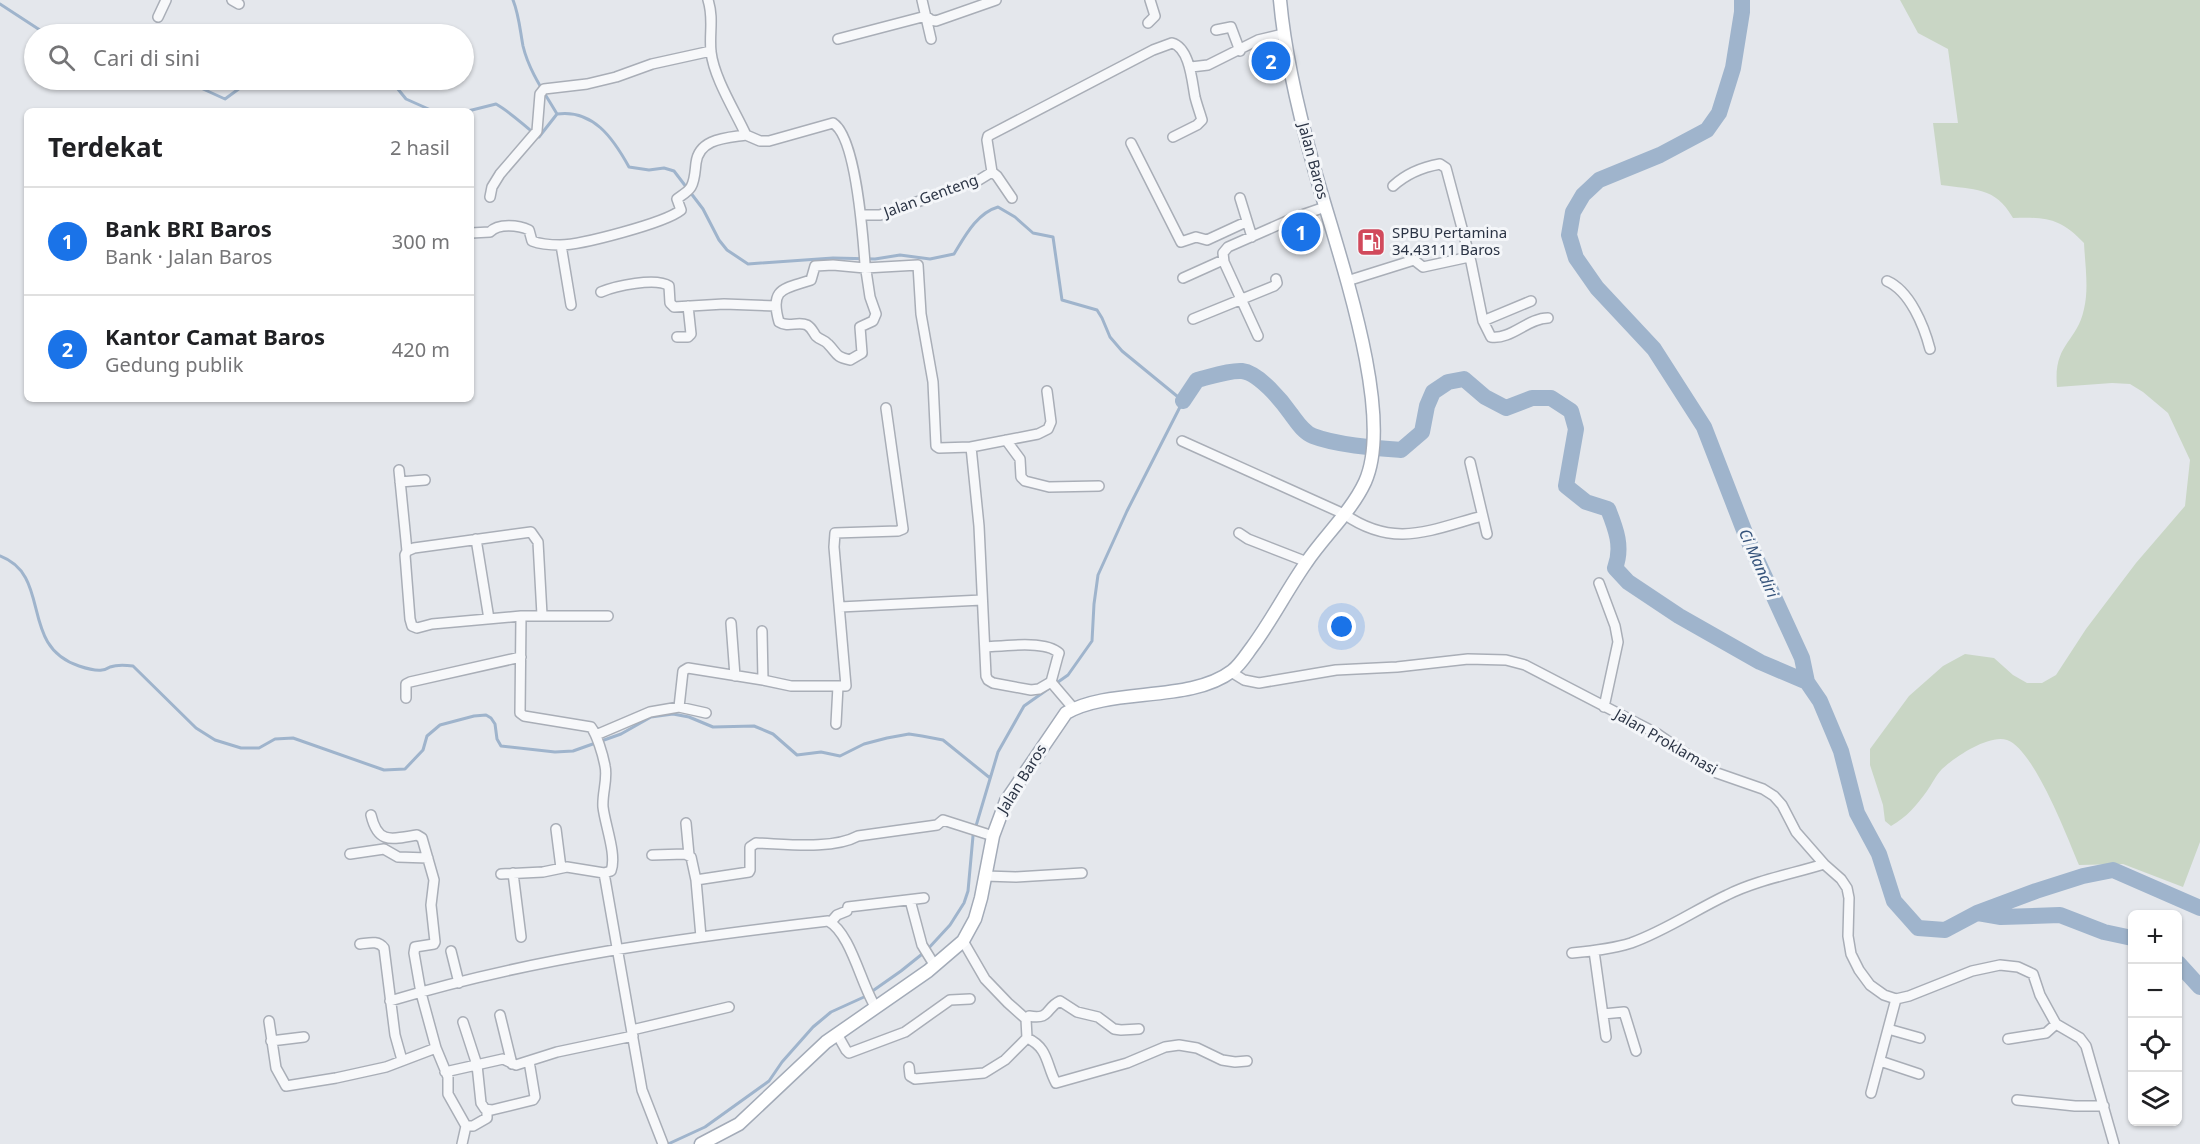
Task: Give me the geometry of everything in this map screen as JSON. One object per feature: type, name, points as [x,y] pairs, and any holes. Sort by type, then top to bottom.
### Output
[{"type":"main road","name":"Jalan Baros","points":[[1280,0],[1290,76],[1347,281],[1373,402],[1374,426],[1371,459],[1365,482],[1344,514]]},
{"type":"main road","points":[[1074,709],[1193,687],[1231,672],[1239,665],[1262,633],[1306,562],[1344,514]]},
{"type":"main road","name":"Jalan Baros","points":[[701,1144],[739,1124],[826,1042],[929,957],[963,941],[975,920],[985,876],[988,834],[1006,801],[1056,726],[1066,713],[1074,709]]},
{"type":"street","points":[[158,18],[166,0]]},
{"type":"street","points":[[474,233],[490,232],[500,227],[524,228],[529,230],[532,241],[561,245],[587,242],[670,218],[681,210],[676,200],[693,184],[696,159],[704,146],[714,141],[746,135],[726,92],[711,51],[713,21],[708,0]]},
{"type":"street","points":[[922,0],[931,39]]},
{"type":"street","points":[[926,16],[931,21],[936,21],[996,0]]},
{"type":"street","points":[[1148,23],[1155,16],[1150,0]]},
{"type":"street","points":[[838,39],[926,16]]},
{"type":"street","points":[[1216,30],[1231,27],[1240,51]]},
{"type":"street","points":[[1173,137],[1202,120],[1191,67],[1208,66],[1258,40],[1283,34]]},
{"type":"street","name":"Jalan Genteng","points":[[746,135],[760,141],[769,141],[830,123],[836,125],[843,135],[855,177],[861,215],[880,215],[979,180],[992,172],[988,137],[1069,93],[1171,43],[1178,45],[1191,67]]},
{"type":"street","points":[[490,196],[492,187],[500,174],[537,130],[540,94],[546,88],[588,84],[652,64],[711,51]]},
{"type":"street","points":[[1131,143],[1180,242],[1198,236],[1207,240],[1246,222]]},
{"type":"street","points":[[1393,186],[1402,178],[1427,166],[1444,165],[1484,321],[1491,337],[1496,338],[1540,318],[1548,318]]},
{"type":"street","points":[[992,172],[1012,198]]},
{"type":"street","points":[[1240,198],[1252,237]]},
{"type":"street","points":[[1258,336],[1223,260],[1225,249],[1296,217],[1325,207]]},
{"type":"street","points":[[861,215],[865,262],[875,317],[873,321],[860,327],[862,353],[850,360],[839,358],[829,344],[818,338],[808,326],[782,325],[779,322],[776,306],[781,290],[811,280],[814,266],[865,262],[918,266],[921,314],[933,382],[936,446],[939,448],[971,447],[1038,434],[1048,429],[1051,422],[1047,390]]},
{"type":"street","points":[[561,245],[571,305]]},
{"type":"street","points":[[1347,281],[1414,260],[1423,267],[1469,257]]},
{"type":"street","points":[[1183,278],[1223,260]]},
{"type":"street","points":[[1193,319],[1276,285],[1276,279]]},
{"type":"street","points":[[1887,281],[1895,284],[1906,298],[1926,334],[1930,349]]},
{"type":"street","points":[[601,292],[613,287],[632,284],[666,283],[670,288],[672,306],[741,304],[776,306]]},
{"type":"street","points":[[1484,321],[1531,302]]},
{"type":"street","points":[[677,337],[688,337],[691,334],[688,306]]},
{"type":"street","points":[[679,707],[685,669],[692,667],[791,687],[846,686],[834,547],[835,533],[900,531],[903,529],[886,408]]},
{"type":"street","points":[[1006,440],[1020,459],[1024,481],[1049,487],[1099,486]]},
{"type":"street","points":[[1182,441],[1344,514],[1368,528],[1392,534],[1413,535],[1482,516]]},
{"type":"street","points":[[971,447],[979,526],[986,676],[988,680],[1031,690],[1055,685]]},
{"type":"street","points":[[1470,462],[1487,534]]},
{"type":"street","points":[[399,470],[412,626],[417,628],[432,624],[521,616],[608,616]]},
{"type":"street","points":[[400,482],[425,480]]},
{"type":"street","points":[[407,551],[414,548],[531,532],[536,537],[542,615]]},
{"type":"street","points":[[1239,533],[1248,539],[1306,562]]},
{"type":"street","points":[[476,539],[489,619]]},
{"type":"street","points":[[1599,583],[1615,626],[1618,642],[1604,707]]},
{"type":"street","points":[[840,607],[982,600]]},
{"type":"street","points":[[501,874],[543,872],[575,867],[604,873],[611,871],[612,866],[603,809],[606,768],[589,725],[524,716],[520,713],[521,616]]},
{"type":"street","points":[[731,623],[735,676]]},
{"type":"street","points":[[762,631],[763,680]]},
{"type":"street","points":[[985,646],[1032,645],[1054,649],[1059,653],[1055,685],[1074,709]]},
{"type":"street","points":[[406,698],[406,684],[411,682],[521,657]]},
{"type":"street","name":"Jalan Proklamasi","points":[[1231,672],[1244,680],[1259,683],[1336,670],[1396,667],[1468,659],[1506,660],[1533,669],[1656,733],[1717,773],[1762,789],[1774,796],[1796,832],[1824,864],[1841,879],[1846,888],[1849,898],[1848,936],[1851,954],[1859,970],[1870,985],[1884,995],[1896,999]]},
{"type":"street","points":[[836,724],[838,686]]},
{"type":"street","points":[[596,738],[650,712],[679,707],[706,713]]},
{"type":"street","points":[[371,815],[376,831],[381,836],[397,838],[419,835],[428,858],[435,885],[431,904],[435,942],[413,949],[421,993],[436,1048],[448,1079],[450,1097],[466,1126],[462,1144]]},
{"type":"street","points":[[696,880],[749,872],[752,844],[803,845],[847,841],[862,835],[937,825],[944,820],[988,834]]},
{"type":"street","points":[[686,823],[689,855],[696,880],[701,937]]},
{"type":"street","points":[[556,829],[561,868]]},
{"type":"street","points":[[350,854],[384,849],[398,857],[428,858]]},
{"type":"street","points":[[652,855],[677,853],[689,855]]},
{"type":"street","points":[[1572,953],[1613,948],[1642,939],[1686,918],[1726,895],[1754,884],[1824,864]]},
{"type":"street","points":[[513,873],[521,936]]},
{"type":"street","points":[[604,873],[642,1090],[662,1142]]},
{"type":"street","points":[[985,876],[1016,877],[1082,873]]},
{"type":"street","points":[[390,1001],[573,956],[701,937],[831,922],[848,907],[924,898]]},
{"type":"street","points":[[910,900],[912,912],[929,957]]},
{"type":"street","points":[[831,922],[848,945],[873,1005]]},
{"type":"street","points":[[909,1067],[910,1076],[915,1079],[984,1073],[1005,1060],[1027,1038],[1026,1019],[1008,1004],[985,979],[963,941]]},
{"type":"street","points":[[360,944],[374,942],[384,948],[389,973],[395,1035],[402,1060]]},
{"type":"street","points":[[451,951],[459,983]]},
{"type":"street","points":[[1594,951],[1606,1037]]},
{"type":"street","points":[[1871,1093],[1896,999],[1910,996],[1972,970],[2000,964],[2019,967],[2033,974],[2040,995],[2056,1024],[2080,1038],[2086,1046],[2115,1144]]},
{"type":"street","points":[[837,1034],[849,1053],[905,1032],[950,1000],[970,999]]},
{"type":"street","points":[[1026,1019],[1029,1016],[1046,1016],[1056,1002],[1060,1001],[1077,1012],[1098,1017],[1114,1029],[1139,1029]]},
{"type":"street","points":[[445,1072],[503,1059],[516,1065],[729,1007]]},
{"type":"street","points":[[1603,1014],[1624,1012],[1636,1051]]},
{"type":"street","points":[[500,1015],[512,1064]]},
{"type":"street","points":[[269,1021],[276,1068],[286,1086],[344,1077],[386,1067],[436,1048]]},
{"type":"street","points":[[463,1022],[477,1065],[481,1102],[487,1110],[487,1118],[473,1126],[466,1126]]},
{"type":"street","points":[[2008,1039],[2046,1033],[2056,1024]]},
{"type":"street","points":[[1888,1029],[1920,1038]]},
{"type":"street","points":[[271,1041],[304,1037]]},
{"type":"street","points":[[1027,1038],[1042,1048],[1054,1080],[1058,1084],[1127,1063],[1165,1047],[1179,1045],[1197,1048],[1222,1060],[1248,1061]]},
{"type":"street","points":[[487,1110],[534,1099],[529,1061]]},
{"type":"street","points":[[1880,1061],[1918,1074]]},
{"type":"street","points":[[2017,1100],[2075,1106],[2104,1106]]},
{"type":"green space","points":[[1900,0],[2200,0],[2200,842],[2183,887],[2123,864],[2079,865],[2059,816],[2039,777],[2017,747],[2007,740],[1991,740],[1964,753],[1942,769],[1907,815],[1891,826],[1885,821],[1883,805],[1870,765],[1870,749],[1909,696],[1943,666],[1965,654],[1994,658],[2013,675],[2027,683],[2042,683],[2056,675],[2086,629],[2136,563],[2185,506],[2190,460],[2168,413],[2130,384],[2057,387],[2057,372],[2062,352],[2081,320],[2084,309],[2086,276],[2084,243],[2067,228],[2052,221],[2013,218],[1999,200],[1983,191],[1941,185],[1933,123],[1958,123],[1948,49],[1918,33]]},
{"type":"waterway","points":[[513,0],[529,64],[557,114]]},
{"type":"waterway","name":"Ci Mandiri","points":[[1742,0],[1733,68],[1719,113],[1707,130],[1660,155],[1599,180],[1583,195],[1573,212],[1569,235],[1576,258],[1597,288],[1654,349],[1704,427],[1747,538],[1802,658],[1807,682],[1820,701],[1841,751],[1857,813],[1879,854],[1894,901],[1918,928],[1945,930],[1977,913],[2036,891],[2083,876],[2113,870],[2200,908]]},
{"type":"waterway","points":[[0,4],[31,24]]},
{"type":"waterway","points":[[205,90],[225,99],[237,90]]},
{"type":"waterway","points":[[399,90],[406,99],[426,108]]},
{"type":"waterway","points":[[474,110],[496,104],[539,137],[557,114],[581,116],[591,121],[609,136],[629,167],[649,170],[664,168],[674,171],[703,209],[719,240],[727,250],[748,264],[833,258],[875,259],[900,255],[930,259],[954,254],[978,220],[998,207],[1015,217],[1033,233],[1053,237],[1062,300],[1097,310],[1110,337],[1122,351],[1183,401],[1127,511],[1098,575],[1092,641],[1068,675],[1024,706],[998,752],[973,836],[968,891],[964,903],[950,925],[926,951],[901,971],[864,997],[831,1012],[813,1027],[782,1062],[769,1081],[705,1127],[668,1144]]},
{"type":"waterway","points":[[1183,401],[1197,380],[1242,371],[1256,377],[1270,388],[1309,434],[1344,444],[1401,450],[1422,432],[1427,406],[1433,392],[1448,382],[1464,379],[1485,397],[1506,408],[1532,398],[1551,398],[1571,411],[1576,429],[1566,486],[1586,502],[1608,509],[1616,531],[1618,545],[1615,568],[1628,582],[1679,616],[1760,662],[1807,682]]},
{"type":"waterway","points":[[0,556],[16,566],[26,579],[41,628],[48,643],[60,656],[79,666],[94,670],[119,665],[133,666],[196,728],[215,740],[241,748],[259,748],[275,739],[293,738],[384,770],[405,769],[423,750],[427,736],[440,725],[474,716],[486,715],[491,718],[501,746],[555,752],[573,751],[621,734],[651,717],[673,714],[689,717],[713,727],[754,726],[773,734],[797,755],[821,752],[840,756],[864,744],[909,734],[943,740],[990,778]]},
{"type":"waterway","points":[[1978,913],[2001,917],[2060,915],[2104,932],[2128,937]]},
{"type":"waterway","points":[[2179,964],[2200,987]]},
{"type":"place","name":"Kantor Camat Baros","points":[[1271,61]]},
{"type":"place","name":"Bank BRI Baros","points":[[1301,232]]},
{"type":"place","name":"SPBU Pertamina 34.43111 Baros","points":[[1371,242]]}]
